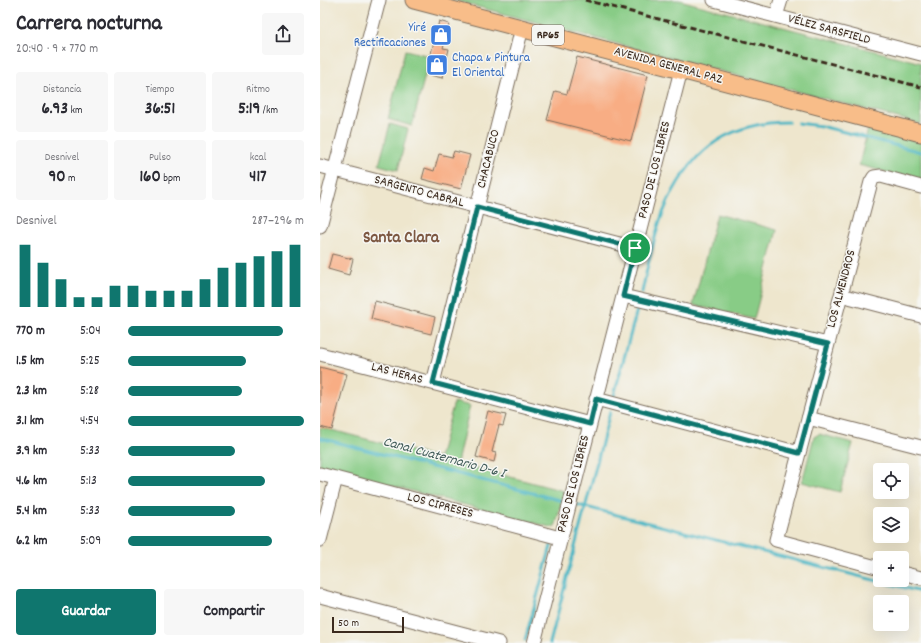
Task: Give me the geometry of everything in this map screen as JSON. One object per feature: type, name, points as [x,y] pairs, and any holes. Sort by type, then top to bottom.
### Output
[{"type":"main road","name":"AVENIDA GENERAL PAZ","points":[[414,0],[921,133]]},
{"type":"street","points":[[320,226],[378,0]]},
{"type":"street","name":"VÉLEZ SARSFIELD","points":[[714,0],[921,54]]},
{"type":"street","points":[[776,16],[780,0]]},
{"type":"street","name":"CHACABUCO","points":[[433,383],[522,28]]},
{"type":"street","name":"PASO DE LOS LIBRES","points":[[534,643],[681,70]]},
{"type":"street","name":"SARGENTO CABRAL","points":[[320,166],[635,248]]},
{"type":"street","name":"LOS ALMENDROS","points":[[873,566],[776,540],[870,184],[874,177],[883,177],[921,187]]},
{"type":"street","points":[[841,295],[921,316]]},
{"type":"street","points":[[623,296],[828,344]]},
{"type":"street","name":"LAS HERAS","points":[[320,354],[590,424]]},
{"type":"street","points":[[596,399],[799,453]]},
{"type":"street","points":[[808,418],[921,447]]},
{"type":"street","name":"LOS CIPRESES","points":[[320,474],[560,538]]},
{"type":"street","points":[[320,540],[336,478]]},
{"type":"street","points":[[909,575],[921,578]]},
{"type":"street","points":[[320,596],[499,643]]},
{"type":"green space","points":[[452,0],[679,0],[921,63],[921,124]]},
{"type":"green space","points":[[405,50],[430,56],[412,126],[388,119]]},
{"type":"green space","points":[[390,124],[408,129],[398,170],[379,165]]},
{"type":"green space","points":[[868,129],[921,142],[921,181],[859,165]]},
{"type":"green space","points":[[717,214],[777,230],[754,319],[693,305]]},
{"type":"green space","points":[[454,402],[470,406],[457,463],[564,491],[564,504],[561,504],[554,527],[320,467],[320,427],[439,458]]},
{"type":"green space","points":[[819,434],[853,443],[840,492],[802,482],[814,437]]},
{"type":"building","name":"Chapa & Pintura El Oriental","points":[[439,21],[449,24],[443,48],[449,49],[442,78],[426,74]]},
{"type":"building","points":[[577,57],[648,75],[631,141],[547,120],[555,91],[567,94]]},
{"type":"building","points":[[454,151],[470,155],[461,189],[422,179],[425,168],[434,171],[439,154],[452,157]]},
{"type":"building","points":[[332,254],[353,259],[349,275],[328,269]]},
{"type":"building","points":[[375,301],[435,317],[431,334],[371,319]]},
{"type":"building","points":[[320,367],[347,374],[332,430],[320,427]]},
{"type":"building","points":[[488,411],[506,415],[503,426],[499,425],[492,452],[496,453],[494,462],[476,457]]},
{"type":"waterway","points":[[642,292],[659,222],[673,192],[696,158],[711,145],[727,135],[745,128],[766,123],[789,122]]},
{"type":"waterway","points":[[798,123],[821,126],[921,152]]},
{"type":"waterway","points":[[613,399],[638,306]]},
{"type":"waterway","points":[[550,643],[610,412]]},
{"type":"waterway","name":"Canal Cuaternario D-6 I","points":[[320,438],[563,501]]},
{"type":"waterway","points":[[578,505],[921,592]]},
{"type":"waterway","points":[[525,640],[551,546]]},
{"type":"railway","points":[[585,0],[921,87]]},
{"type":"place","name":"Yiré Rectificaciones","points":[[441,35]]},
{"type":"place","name":"Chapa & Pintura El Oriental","points":[[437,65]]},
{"type":"district","name":"Santa Clara","points":[[401,239]]},
{"type":"route","points":[[477,207],[635,248],[623,296],[828,344],[799,453],[596,399],[590,424],[433,383],[477,207]]}]
